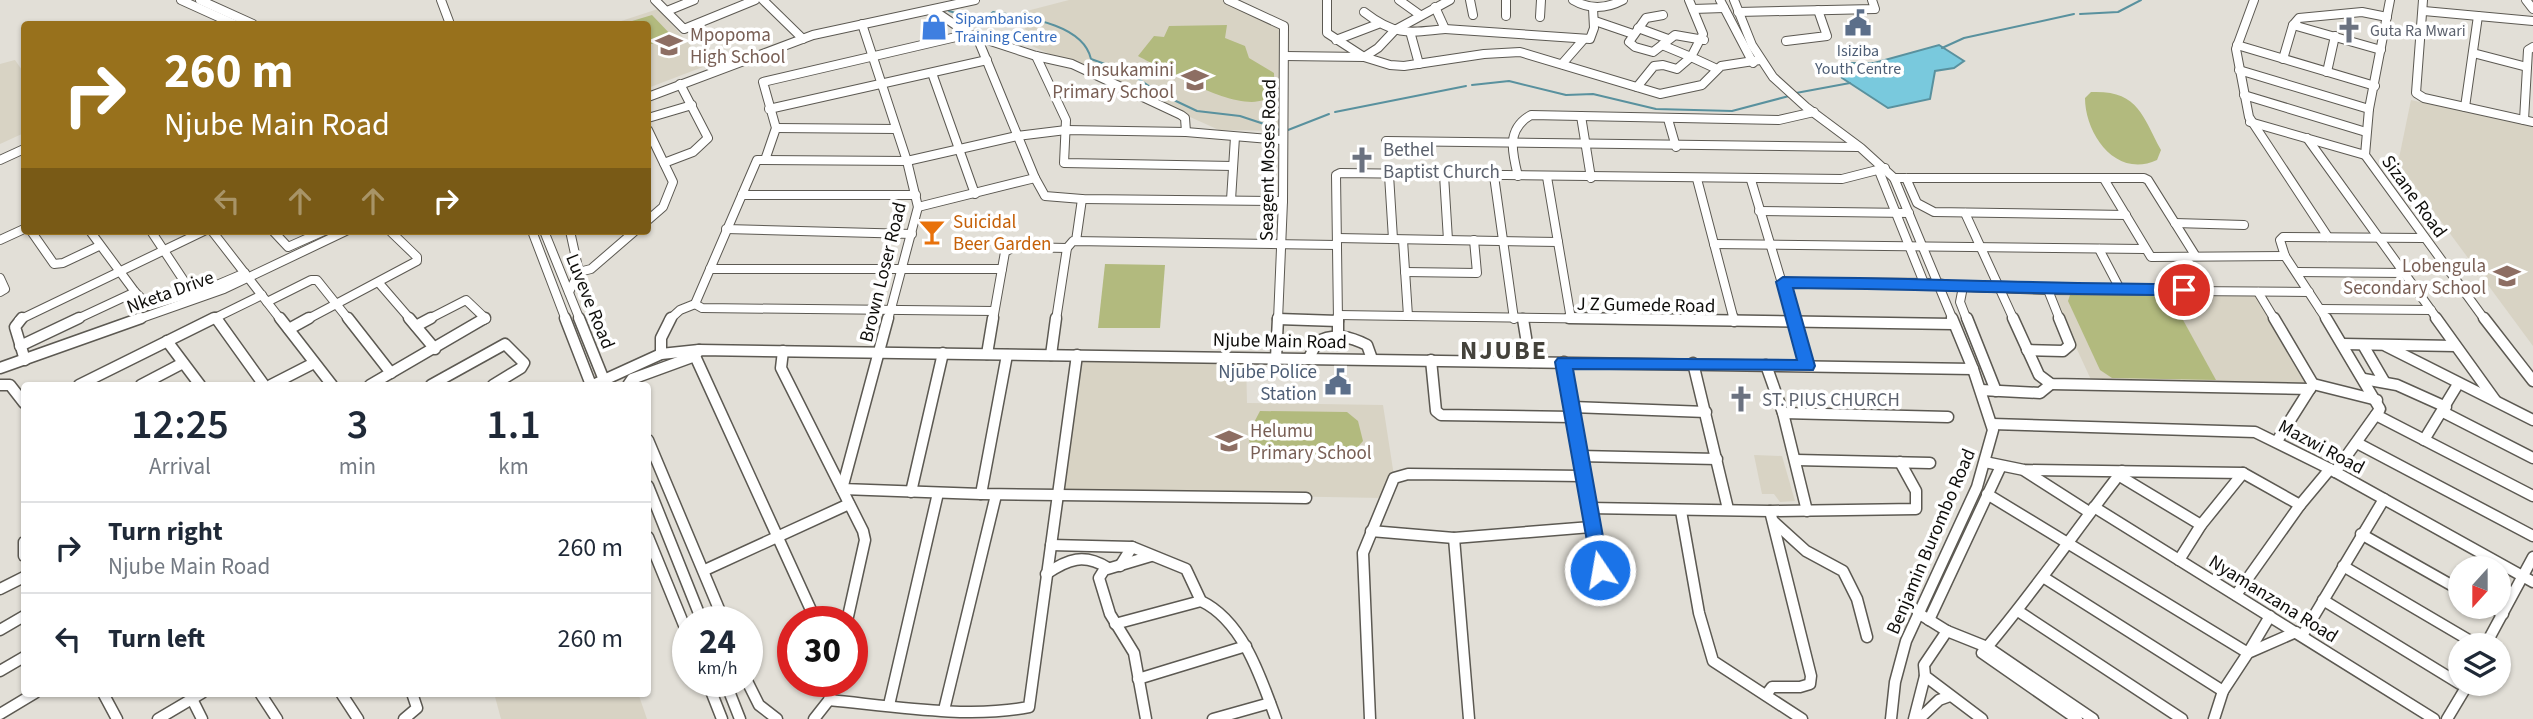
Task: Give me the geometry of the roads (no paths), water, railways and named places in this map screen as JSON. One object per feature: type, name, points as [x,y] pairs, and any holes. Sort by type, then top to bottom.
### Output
[{"type":"street","points":[[181,0],[227,21]]},
{"type":"street","points":[[200,0],[246,21]]},
{"type":"street","points":[[441,0],[449,21]]},
{"type":"street","points":[[655,0],[685,29],[755,0]]},
{"type":"street","points":[[667,11],[694,0]]},
{"type":"street","points":[[763,0],[803,39]]},
{"type":"street","points":[[651,96],[803,39],[972,0]]},
{"type":"street","name":"Seagent Moses Road","points":[[1228,0],[1283,24],[1283,201],[1276,358]]},
{"type":"street","points":[[1327,0],[1326,31],[1364,57]]},
{"type":"street","points":[[1399,0],[1420,15]]},
{"type":"street","points":[[1364,57],[1378,48],[1392,32],[1450,0]]},
{"type":"street","points":[[1470,0],[1473,15]]},
{"type":"street","points":[[1506,0],[1506,16]]},
{"type":"street","points":[[1540,17],[1541,0]]},
{"type":"street","points":[[1573,0],[1593,8],[1623,0]]},
{"type":"street","points":[[1637,87],[1654,66],[1663,65],[1677,69],[1704,40],[1705,33],[1689,0]]},
{"type":"street","name":"Benjamin Burombo Road","points":[[1734,0],[1756,61],[1894,177],[1973,369],[1993,430],[1977,487],[1918,613],[1899,661],[1891,719]]},
{"type":"street","points":[[1738,12],[1875,9],[1872,0]]},
{"type":"street","points":[[2254,0],[2237,45],[2239,70],[2250,122],[2328,237]]},
{"type":"street","name":"Sizane Road","points":[[2390,0],[2369,109],[2365,155],[2423,237],[2533,381]]},
{"type":"street","points":[[2423,0],[2414,90],[2424,98],[2533,122]]},
{"type":"street","points":[[2526,0],[2533,9]]},
{"type":"street","points":[[1285,56],[1364,57],[1397,66],[1520,52],[1666,93],[1702,85],[1724,65],[1756,61],[1722,4],[1693,9]]},
{"type":"street","points":[[1436,7],[1445,29]]},
{"type":"street","points":[[1562,64],[1583,40],[1593,36],[1593,8]]},
{"type":"street","points":[[932,9],[973,36],[987,60],[1035,178],[1045,195],[1283,201]]},
{"type":"street","points":[[1786,41],[1827,36],[1818,10]]},
{"type":"street","points":[[2424,11],[2533,21]]},
{"type":"street","points":[[1364,12],[1392,32],[1411,34],[1445,29],[1583,40]]},
{"type":"street","points":[[2283,59],[2293,24],[2299,18],[2362,12],[2387,17]]},
{"type":"street","points":[[1663,15],[1648,17],[1629,42],[1635,47],[1653,52],[1675,35],[1704,40]]},
{"type":"street","points":[[2465,107],[2477,16]]},
{"type":"street","points":[[1595,21],[1636,31],[1665,42],[1717,69]]},
{"type":"street","name":"Brown Loser Road","points":[[842,489],[918,207],[908,161],[862,24]]},
{"type":"street","points":[[1336,40],[1378,24]]},
{"type":"street","points":[[2293,24],[2381,50]]},
{"type":"street","points":[[1517,33],[1520,52]]},
{"type":"street","points":[[1411,34],[1419,64]]},
{"type":"street","points":[[765,160],[776,128],[769,109],[765,80],[973,36],[1072,64],[1176,112],[1185,118],[1186,132]]},
{"type":"street","points":[[2327,72],[2335,36]]},
{"type":"street","points":[[2237,45],[2375,86]]},
{"type":"street","points":[[2524,120],[2528,50],[2533,47]]},
{"type":"street","points":[[2473,53],[2527,67]]},
{"type":"street","points":[[1037,56],[1066,120],[1062,161],[1067,164],[1233,166]]},
{"type":"street","points":[[769,109],[987,60]]},
{"type":"street","points":[[2239,70],[2369,109]]},
{"type":"street","points":[[932,73],[975,194]]},
{"type":"street","points":[[664,163],[692,152],[708,138],[680,85]]},
{"type":"street","points":[[2244,95],[2366,132]]},
{"type":"street","points":[[651,117],[692,105]]},
{"type":"street","points":[[1518,176],[1510,143],[1515,129],[1527,116],[1779,120],[1814,112]]},
{"type":"street","points":[[1581,116],[1591,178]]},
{"type":"street","points":[[1668,119],[1676,146]]},
{"type":"street","points":[[2250,122],[2365,155]]},
{"type":"street","points":[[776,128],[896,129]]},
{"type":"street","points":[[695,304],[755,162],[908,161],[1017,136],[1066,130],[1186,132],[1281,140]]},
{"type":"street","points":[[651,136],[672,178],[673,187],[663,206],[651,217]]},
{"type":"street","points":[[1231,200],[1235,137]]},
{"type":"street","points":[[2307,138],[2495,400]]},
{"type":"street","points":[[1387,141],[1858,147]]},
{"type":"street","points":[[0,160],[21,150]]},
{"type":"street","points":[[1338,335],[1337,174],[1751,180],[1846,179],[1882,169],[1924,283]]},
{"type":"street","points":[[1389,175],[1393,239]]},
{"type":"street","points":[[1444,175],[1448,240]]},
{"type":"street","points":[[1494,176],[1503,241],[1530,362]]},
{"type":"street","points":[[1547,177],[1571,319]]},
{"type":"street","points":[[1894,177],[2146,178],[2175,223],[2205,290]]},
{"type":"street","points":[[918,207],[1035,178]]},
{"type":"street","points":[[1906,178],[1920,206],[1934,212],[2126,215]]},
{"type":"street","points":[[1697,179],[1734,321]]},
{"type":"street","points":[[2104,179],[2151,257],[2285,256]]},
{"type":"street","points":[[1751,180],[1796,322],[1807,366]]},
{"type":"street","points":[[742,195],[916,195]]},
{"type":"street","points":[[1076,241],[1083,198]]},
{"type":"street","points":[[1759,211],[1909,213]]},
{"type":"street","points":[[1965,213],[2039,375],[2050,384],[2311,387],[2377,400]]},
{"type":"street","points":[[2175,223],[2244,225]]},
{"type":"street","points":[[726,229],[912,234]]},
{"type":"street","points":[[0,240],[21,230]]},
{"type":"street","points":[[34,235],[54,264],[63,263],[99,246]]},
{"type":"street","points":[[92,235],[135,292],[151,306],[247,276]]},
{"type":"street","points":[[154,235],[192,293]]},
{"type":"street","points":[[25,360],[15,327],[19,320],[195,235]]},
{"type":"street","points":[[215,235],[330,382]]},
{"type":"street","points":[[277,235],[288,247],[315,235]]},
{"type":"street","name":"Nketa Drive","points":[[0,368],[247,276],[337,235]]},
{"type":"street","points":[[289,329],[379,283],[418,259],[394,235]]},
{"type":"street","name":"Luveve Road","points":[[534,235],[591,382]]},
{"type":"street","name":"Luveve Road","points":[[546,235],[605,382]]},
{"type":"street","points":[[569,292],[579,272],[571,235]]},
{"type":"street","points":[[579,272],[591,269],[630,235]]},
{"type":"street","points":[[2236,595],[2300,505],[2357,443],[2380,410],[2377,400],[2343,344],[2285,256],[2280,243],[2283,237],[2423,237]]},
{"type":"street","points":[[987,354],[1005,252],[1010,248],[1067,248],[1076,241],[1281,246],[1393,239],[1558,242]]},
{"type":"street","points":[[1403,240],[1408,316]]},
{"type":"street","points":[[1405,272],[1477,273],[1474,240]]},
{"type":"street","points":[[1714,244],[2144,249]]},
{"type":"street","points":[[1051,355],[1067,248]]},
{"type":"street","points":[[2099,249],[2120,289]]},
{"type":"street","points":[[710,269],[1002,269]]},
{"type":"street","points":[[2297,272],[2404,273]]},
{"type":"street","points":[[0,278],[5,289],[0,292]]},
{"type":"street","points":[[85,382],[216,318],[314,280],[391,373]]},
{"type":"street","points":[[1783,282],[1924,283],[1963,288],[2048,290],[2309,292]]},
{"type":"street","points":[[379,283],[435,349]]},
{"type":"street","points":[[1963,288],[1959,302],[1996,391]]},
{"type":"street","points":[[2027,350],[2063,351],[2070,345],[2048,290]]},
{"type":"street","points":[[20,346],[135,292]]},
{"type":"street","points":[[2258,292],[2311,387]]},
{"type":"street","points":[[375,382],[483,322],[485,317],[466,300],[416,326]]},
{"type":"street","points":[[661,354],[660,340],[674,311],[685,305],[695,304],[702,308],[994,312]]},
{"type":"street","points":[[2320,309],[2431,310]]},
{"type":"street","name":"J Z Gumede Road","points":[[1278,319],[1408,316],[1954,324]]},
{"type":"street","points":[[216,318],[262,382]]},
{"type":"street","points":[[1309,358],[1319,340],[1338,335],[1367,345],[1372,359]]},
{"type":"street","points":[[167,341],[198,382]]},
{"type":"street","points":[[435,382],[505,344],[524,363],[521,368],[498,382]]},
{"type":"street","points":[[2343,344],[2455,346]]},
{"type":"street","points":[[2363,345],[2384,382]]},
{"type":"street","points":[[2386,346],[2533,420]]},
{"type":"street","points":[[783,351],[781,368],[865,540],[850,606]]},
{"type":"street","name":"Njube Main Road","points":[[607,382],[661,354],[783,351],[1973,369]]},
{"type":"street","points":[[911,492],[943,352]]},
{"type":"street","points":[[630,382],[697,353],[809,606]]},
{"type":"street","points":[[981,495],[1007,355]]},
{"type":"street","points":[[829,700],[944,710],[975,716],[1030,707],[1077,355]]},
{"type":"street","points":[[1431,360],[1438,414],[1706,412]]},
{"type":"street","points":[[1563,362],[1600,570]]},
{"type":"street","points":[[147,382],[183,363]]},
{"type":"street","points":[[277,382],[314,363]]},
{"type":"street","points":[[1693,363],[1728,509]]},
{"type":"street","points":[[1766,365],[1783,413],[1807,510]]},
{"type":"street","points":[[2364,379],[2410,390],[2533,458]]},
{"type":"street","points":[[0,385],[10,384],[21,399]]},
{"type":"street","points":[[1980,390],[2039,393],[2050,384]]},
{"type":"street","points":[[2424,440],[2445,410],[2458,384]]},
{"type":"street","points":[[2277,441],[2311,387]]},
{"type":"street","points":[[1783,413],[1948,416]]},
{"type":"street","points":[[2376,415],[2533,496]]},
{"type":"street","name":"Mazwi Road","points":[[1993,430],[1993,424],[2247,430],[2277,441],[2533,582]]},
{"type":"street","points":[[2357,443],[2533,536]]},
{"type":"street","points":[[651,447],[718,606]]},
{"type":"street","points":[[1579,456],[1717,459]]},
{"type":"street","points":[[1796,460],[1930,463]]},
{"type":"street","points":[[1985,462],[2024,470],[2243,473],[2300,505]]},
{"type":"street","points":[[1588,508],[1681,511],[1728,509],[1772,516],[1807,510],[1916,509],[1919,501],[1917,491],[1900,463]]},
{"type":"street","points":[[1929,620],[2001,466]]},
{"type":"street","name":"Nyamanzana Road","points":[[2024,470],[2179,560],[2434,719]]},
{"type":"street","points":[[2077,719],[1983,655],[1983,650],[2018,611],[2066,542],[2120,473]]},
{"type":"street","points":[[2120,473],[2201,526]]},
{"type":"street","points":[[2179,560],[2201,526],[2243,473]]},
{"type":"street","points":[[1370,719],[1363,553],[1391,482],[1398,475],[1582,476]]},
{"type":"street","points":[[842,489],[981,495],[1307,498]]},
{"type":"street","points":[[889,705],[938,493]]},
{"type":"street","points":[[651,494],[696,606]]},
{"type":"street","points":[[1987,494],[2248,653]]},
{"type":"street","points":[[944,710],[996,495]]},
{"type":"street","points":[[2248,653],[2299,634],[2323,600],[2384,499]]},
{"type":"street","points":[[705,570],[849,504]]},
{"type":"street","points":[[1681,511],[1699,612],[1713,661],[1802,719]]},
{"type":"street","points":[[1772,516],[1806,551],[1843,571],[1857,599],[1867,637]]},
{"type":"street","points":[[1766,695],[1772,687],[1803,687],[1810,684],[1811,676],[1772,516]]},
{"type":"street","points":[[1371,531],[1454,538],[1591,527]]},
{"type":"street","points":[[2361,534],[2448,583]]},
{"type":"street","points":[[1454,538],[1469,719]]},
{"type":"street","points":[[651,544],[676,606]]},
{"type":"street","points":[[1051,545],[1132,547],[1186,569],[1201,601]]},
{"type":"street","points":[[1120,566],[1132,547]]},
{"type":"street","points":[[1146,719],[1135,653],[1115,624],[1099,578],[1101,572],[1108,568],[1151,556]]},
{"type":"street","points":[[1046,574],[1075,557],[1087,557],[1108,568]]},
{"type":"street","points":[[2511,598],[2533,557]]},
{"type":"street","points":[[2343,566],[2457,633]]},
{"type":"street","points":[[2043,577],[2223,691]]},
{"type":"street","points":[[0,589],[21,578]]},
{"type":"street","points":[[2323,600],[2448,675]]},
{"type":"street","points":[[1115,624],[1201,601],[1214,607],[1253,655],[1276,719]]},
{"type":"street","points":[[2018,611],[2182,719]]},
{"type":"street","points":[[1918,613],[1947,631],[1987,647],[2093,719]]},
{"type":"street","points":[[2214,719],[2223,691],[2270,616]]},
{"type":"street","points":[[0,630],[21,618]]},
{"type":"street","points":[[1917,719],[1924,673],[1947,631]]},
{"type":"street","points":[[1138,679],[1246,646]]},
{"type":"street","points":[[0,671],[21,659]]},
{"type":"street","points":[[1924,673],[1982,719]]},
{"type":"street","points":[[1917,719],[1939,700],[1950,696]]},
{"type":"street","points":[[2447,719],[2458,696]]},
{"type":"street","points":[[0,714],[28,697]]},
{"type":"street","points":[[105,697],[117,719]]},
{"type":"street","points":[[158,719],[195,697]]},
{"type":"street","points":[[197,697],[202,719]]},
{"type":"street","points":[[263,697],[277,719]]},
{"type":"street","points":[[344,697],[358,719]]},
{"type":"street","points":[[404,719],[417,708],[414,697]]},
{"type":"street","points":[[713,697],[722,719]]},
{"type":"street","points":[[731,697],[740,719]]},
{"type":"street","points":[[755,697],[759,705],[777,719]]},
{"type":"street","points":[[814,719],[830,697]]},
{"type":"street","points":[[1213,719],[1270,703]]},
{"type":"water","points":[[1939,45],[1964,61],[1954,68],[1935,71],[1930,99],[1888,108],[1842,78],[1839,63],[1874,63]]},
{"type":"waterway","points":[[2080,14],[2118,12],[2141,0]]},
{"type":"waterway","points":[[949,11],[982,21],[993,12],[1050,24],[1077,37],[1086,47],[1091,59],[1130,73],[1159,93],[1197,111],[1240,116],[1279,129]]},
{"type":"waterway","points":[[1942,48],[1964,38],[2074,14]]},
{"type":"waterway","points":[[1472,85],[1509,81],[1566,95],[1593,94],[1656,109],[1732,111],[1789,96]]},
{"type":"waterway","points":[[1796,93],[1850,83]]},
{"type":"waterway","points":[[1335,112],[1466,86]]},
{"type":"waterway","points":[[1288,130],[1329,114]]},
{"type":"place","name":"Isiziba Youth Centre","points":[[1858,23]]},
{"type":"place","name":"Sipambaniso Training Centre","points":[[934,27]]},
{"type":"place","name":"Guta Ra Mwari","points":[[2349,30]]},
{"type":"place","name":"Mpopoma High School","points":[[669,45]]},
{"type":"place","name":"Insukamini Primary School","points":[[1195,80]]},
{"type":"place","name":"Bethel Baptist Church","points":[[1362,160]]},
{"type":"place","name":"Suicidal Beer Garden","points":[[932,232]]},
{"type":"place","name":"Lobengula Secondary School","points":[[2507,276]]},
{"type":"place","name":"Njube Police Station","points":[[1338,382]]},
{"type":"place","name":"ST. PIUS CHURCH","points":[[1741,399]]},
{"type":"place","name":"Helumu Primary School","points":[[1229,441]]},
{"type":"district","name":"NJUBE","points":[[1504,350]]}]
